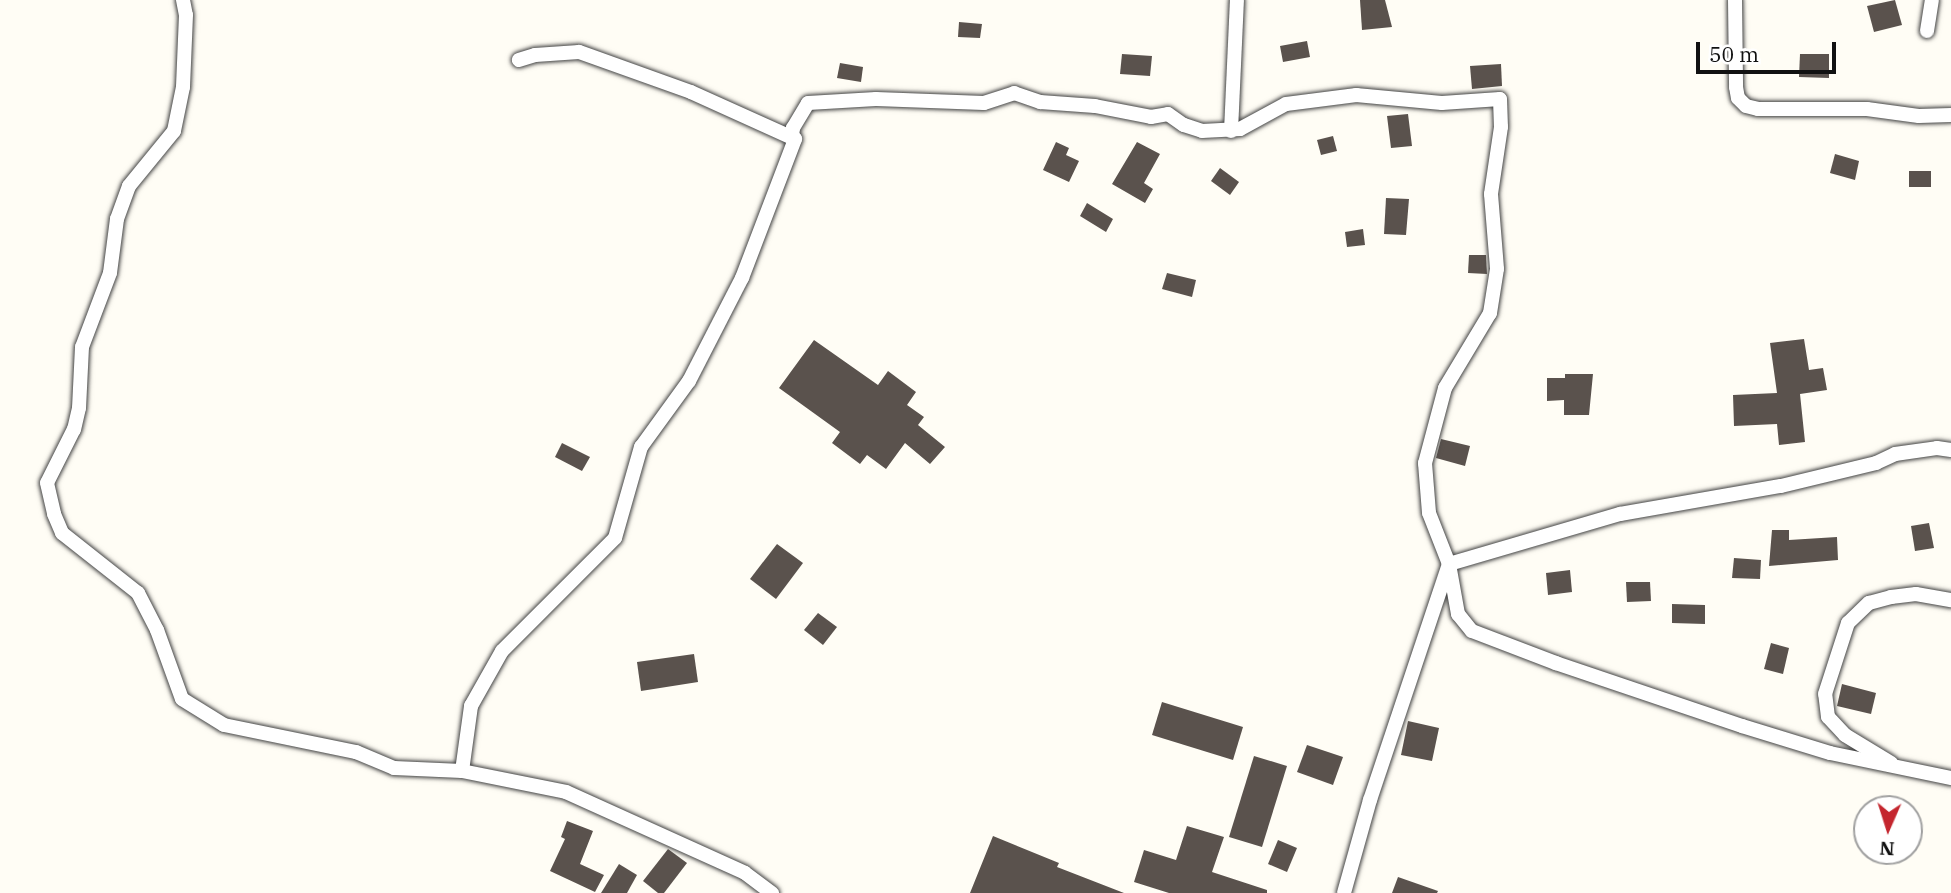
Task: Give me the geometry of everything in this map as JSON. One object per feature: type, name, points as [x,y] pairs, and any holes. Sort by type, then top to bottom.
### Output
[{"type":"street","points":[[183,0],[186,15],[183,87],[174,131],[129,186],[117,219],[110,273],[82,347],[79,408],[74,429],[47,484],[62,533],[138,593],[157,630],[183,699],[224,725],[356,752],[394,768],[462,771],[566,792],[745,873],[772,893]]},
{"type":"street","points":[[1231,131],[1237,0]]},
{"type":"street","points":[[1735,0],[1735,87],[1738,98],[1746,106],[1758,109],[1867,109],[1919,116],[1951,115]]},
{"type":"street","points":[[1927,32],[1932,0]]},
{"type":"street","points":[[519,60],[536,55],[579,51],[691,92],[792,137]]},
{"type":"street","points":[[462,771],[471,706],[502,651],[615,538],[641,447],[689,381],[742,278],[795,139],[792,137],[793,128],[808,103],[876,99],[984,103],[1014,93],[1041,102],[1110,108],[1151,117],[1168,114],[1194,129],[1231,131],[1248,125],[1286,104],[1356,95],[1443,103],[1500,99],[1500,127],[1491,194],[1497,269],[1490,313],[1445,388],[1424,463],[1429,513],[1449,564],[1458,614],[1472,631],[1556,663],[1755,730],[1830,753],[1951,778]]},
{"type":"street","points":[[1449,564],[1620,514],[1782,486],[1876,463],[1895,454],[1937,448],[1951,450]]},
{"type":"street","points":[[1344,893],[1370,800],[1449,564]]},
{"type":"street","points":[[1896,766],[1845,735],[1828,717],[1825,694],[1830,675],[1848,623],[1868,603],[1916,594],[1951,600]]},
{"type":"building","points":[[1360,0],[1385,0],[1392,27],[1362,30]]},
{"type":"building","points":[[1895,0],[1902,25],[1874,32],[1867,6]]},
{"type":"building","points":[[959,22],[982,24],[980,38],[958,37]]},
{"type":"building","points":[[1307,41],[1310,57],[1283,62],[1280,46]]},
{"type":"building","points":[[1122,54],[1152,56],[1150,76],[1120,74]]},
{"type":"building","points":[[1800,54],[1829,54],[1829,78],[1799,77]]},
{"type":"building","points":[[840,63],[863,67],[861,82],[837,78]]},
{"type":"building","points":[[1501,64],[1502,86],[1472,89],[1470,66]]},
{"type":"building","points":[[1408,114],[1412,146],[1391,148],[1387,116]]},
{"type":"building","points":[[1333,136],[1337,151],[1321,155],[1317,140]]},
{"type":"building","points":[[1056,142],[1069,148],[1066,155],[1079,161],[1069,182],[1043,170]]},
{"type":"building","points":[[1137,142],[1160,154],[1144,183],[1153,189],[1145,203],[1112,184]]},
{"type":"building","points":[[1835,154],[1859,161],[1855,180],[1830,173]]},
{"type":"building","points":[[1220,168],[1239,182],[1230,195],[1211,181]]},
{"type":"building","points":[[1909,171],[1931,171],[1931,187],[1909,187]]},
{"type":"building","points":[[1386,198],[1409,199],[1406,235],[1384,234]]},
{"type":"building","points":[[1087,203],[1113,219],[1106,232],[1080,216]]},
{"type":"building","points":[[1363,229],[1365,245],[1347,247],[1345,232]]},
{"type":"building","points":[[1469,255],[1486,255],[1487,274],[1468,273]]},
{"type":"building","points":[[1167,273],[1196,280],[1192,297],[1162,289]]},
{"type":"building","points":[[1804,339],[1809,370],[1823,368],[1827,390],[1800,394],[1805,442],[1779,445],[1777,424],[1734,426],[1733,395],[1777,393],[1770,343]]},
{"type":"building","points":[[814,340],[878,385],[888,371],[916,392],[907,405],[924,417],[918,425],[945,447],[930,464],[905,443],[886,469],[867,455],[860,464],[832,443],[840,432],[779,388]]},
{"type":"building","points":[[1565,374],[1593,374],[1589,415],[1564,415],[1564,400],[1547,401],[1547,378],[1565,378]]},
{"type":"building","points":[[1441,439],[1470,446],[1465,466],[1436,458]]},
{"type":"building","points":[[562,443],[590,457],[582,471],[555,457]]},
{"type":"building","points":[[1929,523],[1934,548],[1915,551],[1911,526]]},
{"type":"building","points":[[1772,530],[1789,530],[1789,540],[1837,537],[1838,560],[1769,566]]},
{"type":"building","points":[[777,544],[803,563],[776,599],[750,579]]},
{"type":"building","points":[[1734,558],[1761,560],[1760,579],[1732,578]]},
{"type":"building","points":[[1570,570],[1572,592],[1548,595],[1546,573]]},
{"type":"building","points":[[1626,582],[1650,582],[1651,601],[1627,602]]},
{"type":"building","points":[[1672,604],[1705,605],[1705,624],[1672,623]]},
{"type":"building","points":[[818,613],[837,627],[823,645],[804,630]]},
{"type":"building","points":[[1771,643],[1789,648],[1783,674],[1764,669]]},
{"type":"building","points":[[694,654],[698,682],[641,691],[637,662]]},
{"type":"building","points":[[1842,684],[1876,693],[1871,714],[1837,706]]},
{"type":"building","points":[[1162,702],[1243,727],[1233,760],[1152,735]]},
{"type":"building","points":[[1408,721],[1439,728],[1432,761],[1401,755]]},
{"type":"building","points":[[1307,745],[1343,757],[1333,785],[1297,772]]},
{"type":"building","points":[[1254,756],[1287,766],[1262,847],[1229,837]]},
{"type":"building","points":[[567,821],[593,831],[580,864],[604,875],[595,892],[550,871],[565,839],[561,837]]},
{"type":"building","points":[[1187,826],[1224,837],[1212,872],[1267,890],[1267,893],[1169,893],[1134,882],[1144,850],[1176,860]]},
{"type":"building","points":[[993,836],[1059,863],[1057,867],[1124,893],[970,893]]},
{"type":"building","points":[[1278,840],[1297,848],[1287,872],[1268,864]]},
{"type":"building","points":[[668,849],[687,863],[664,893],[658,893],[643,881]]},
{"type":"building","points":[[619,864],[637,875],[627,893],[601,893]]},
{"type":"building","points":[[1398,877],[1438,891],[1392,893]]}]
